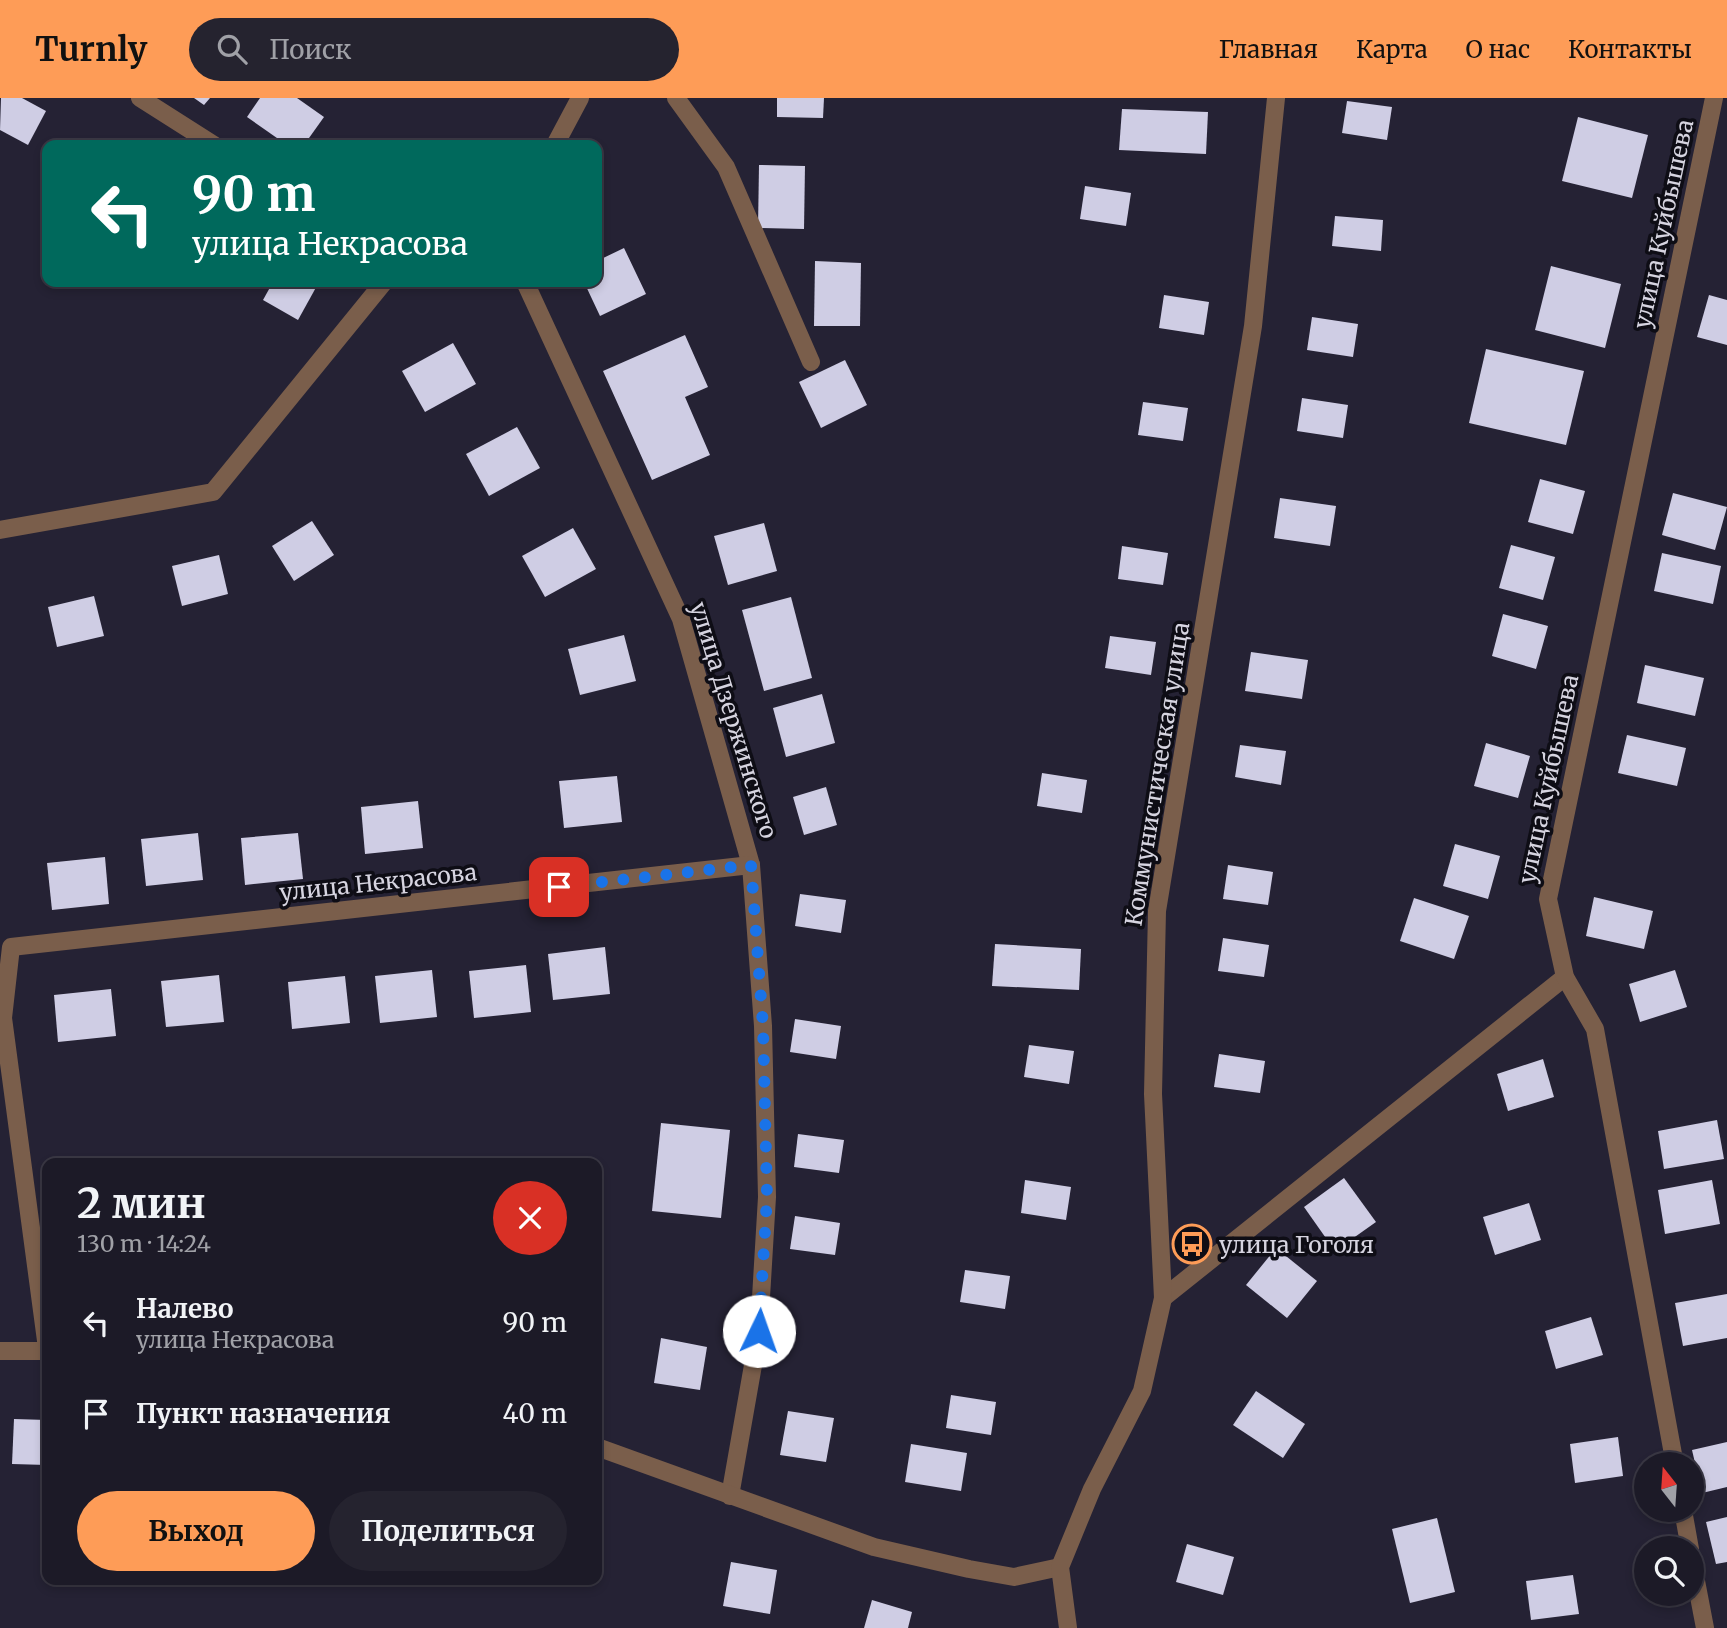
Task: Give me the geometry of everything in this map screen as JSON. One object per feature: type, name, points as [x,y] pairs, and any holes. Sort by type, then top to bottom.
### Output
[{"type":"street","points":[[140,98],[206,140]]},
{"type":"street","points":[[558,140],[580,98]]},
{"type":"street","points":[[676,98],[726,167],[811,362]]},
{"type":"street","name":"Коммунистическая улица","points":[[1060,1567],[1092,1489],[1142,1391],[1163,1298],[1153,1094],[1157,911],[1253,326],[1276,98]]},
{"type":"street","name":"улица Куйбышева","points":[[1673,1452],[1595,1029],[1565,977],[1548,899],[1713,98]]},
{"type":"street","points":[[0,530],[213,492],[380,287]]},
{"type":"street","name":"улица Дзержинского","points":[[527,287],[681,619],[751,865],[763,1026],[767,1197],[759,1331],[730,1496]]},
{"type":"street","name":"улица Некрасова","points":[[2,1018],[11,947],[751,865]]},
{"type":"street","points":[[1163,1298],[1565,977]]},
{"type":"street","points":[[2,1018],[42,1313]]},
{"type":"street","points":[[0,1351],[42,1350]]},
{"type":"street","points":[[602,1449],[874,1547],[1014,1577],[1060,1567],[1068,1628]]},
{"type":"street","points":[[1701,1606],[1705,1628]]},
{"type":"building","points":[[1,98],[22,98],[46,111],[28,145],[0,130]]},
{"type":"building","points":[[194,98],[210,98],[204,105]]},
{"type":"building","points":[[260,98],[297,98],[324,117],[308,140],[280,140],[247,117]]},
{"type":"building","points":[[777,98],[824,98],[823,118],[777,117]]},
{"type":"building","points":[[1347,101],[1392,107],[1387,140],[1342,133]]},
{"type":"building","points":[[1122,109],[1208,112],[1206,154],[1119,150]]},
{"type":"building","points":[[1578,117],[1648,135],[1632,198],[1562,181]]},
{"type":"building","points":[[759,165],[805,166],[804,229],[758,228]]},
{"type":"building","points":[[1085,186],[1131,193],[1126,226],[1080,219]]},
{"type":"building","points":[[1335,216],[1383,220],[1381,251],[1332,246]]},
{"type":"building","points":[[624,248],[646,294],[600,316],[586,287],[602,287],[602,259]]},
{"type":"building","points":[[815,261],[861,263],[860,326],[814,326]]},
{"type":"building","points":[[1551,266],[1621,284],[1605,348],[1535,330]]},
{"type":"building","points":[[270,287],[316,287],[298,320],[263,300]]},
{"type":"building","points":[[1164,295],[1209,302],[1204,335],[1159,328]]},
{"type":"building","points":[[1709,295],[1727,300],[1727,345],[1697,337]]},
{"type":"building","points":[[1312,317],[1358,324],[1353,357],[1307,350]]},
{"type":"building","points":[[685,335],[708,387],[685,397],[710,455],[652,480],[603,371]]},
{"type":"building","points":[[453,343],[476,384],[425,412],[402,371]]},
{"type":"building","points":[[1486,349],[1584,371],[1566,445],[1469,423]]},
{"type":"building","points":[[845,360],[867,405],[821,428],[799,382]]},
{"type":"building","points":[[1302,398],[1348,405],[1343,438],[1297,431]]},
{"type":"building","points":[[1143,402],[1188,408],[1183,441],[1138,435]]},
{"type":"building","points":[[517,427],[540,468],[489,496],[466,454]]},
{"type":"building","points":[[1540,479],[1585,491],[1573,534],[1528,522]]},
{"type":"building","points":[[1673,493],[1727,507],[1715,550],[1662,535]]},
{"type":"building","points":[[1280,498],[1336,506],[1330,546],[1274,538]]},
{"type":"building","points":[[312,521],[334,555],[294,581],[272,546]]},
{"type":"building","points":[[764,523],[777,571],[728,585],[714,536]]},
{"type":"building","points":[[573,528],[596,569],[545,597],[522,556]]},
{"type":"building","points":[[1511,545],[1555,557],[1543,600],[1499,588]]},
{"type":"building","points":[[1122,546],[1168,553],[1163,585],[1118,579]]},
{"type":"building","points":[[1662,553],[1721,566],[1713,604],[1654,591]]},
{"type":"building","points":[[219,555],[228,594],[182,606],[172,566]]},
{"type":"building","points":[[94,596],[104,636],[57,647],[48,607]]},
{"type":"building","points":[[791,597],[812,678],[764,691],[742,610]]},
{"type":"building","points":[[1503,614],[1548,626],[1536,669],[1492,656]]},
{"type":"building","points":[[624,635],[636,681],[580,695],[568,649]]},
{"type":"building","points":[[1110,636],[1156,642],[1151,675],[1105,668]]},
{"type":"building","points":[[1251,652],[1308,660],[1302,699],[1245,691]]},
{"type":"building","points":[[1645,665],[1704,678],[1695,716],[1637,703]]},
{"type":"building","points":[[822,694],[835,743],[786,757],[773,708]]},
{"type":"building","points":[[1627,735],[1686,748],[1677,786],[1618,773]]},
{"type":"building","points":[[1486,743],[1530,756],[1518,798],[1474,786]]},
{"type":"building","points":[[1240,745],[1286,751],[1281,785],[1235,777]]},
{"type":"building","points":[[1042,773],[1087,780],[1082,813],[1037,806]]},
{"type":"building","points":[[617,776],[622,822],[564,828],[559,781]]},
{"type":"building","points":[[826,787],[837,825],[804,835],[793,797]]},
{"type":"building","points":[[418,801],[423,848],[365,854],[361,807]]},
{"type":"building","points":[[198,833],[203,880],[146,886],[141,839]]},
{"type":"building","points":[[298,833],[303,879],[245,885],[241,838]]},
{"type":"building","points":[[1455,844],[1500,856],[1488,899],[1443,886]]},
{"type":"building","points":[[105,857],[109,904],[52,910],[47,863]]},
{"type":"building","points":[[1228,865],[1273,872],[1268,905],[1223,899]]},
{"type":"building","points":[[800,894],[846,900],[841,933],[795,926]]},
{"type":"building","points":[[1594,897],[1653,911],[1644,949],[1586,936]]},
{"type":"building","points":[[1414,898],[1469,916],[1454,959],[1400,941]]},
{"type":"building","points":[[1223,938],[1269,945],[1264,977],[1218,971]]},
{"type":"building","points":[[995,944],[1081,949],[1079,990],[992,986]]},
{"type":"building","points":[[605,947],[610,994],[553,1000],[548,954]]},
{"type":"building","points":[[526,965],[531,1012],[474,1018],[469,971]]},
{"type":"building","points":[[432,970],[437,1017],[380,1023],[375,976]]},
{"type":"building","points":[[1675,970],[1687,1007],[1640,1022],[1629,984]]},
{"type":"building","points":[[219,975],[224,1022],[166,1027],[161,981]]},
{"type":"building","points":[[345,976],[350,1023],[292,1029],[288,982]]},
{"type":"building","points":[[111,989],[116,1036],[58,1042],[54,995]]},
{"type":"building","points":[[795,1019],[841,1026],[836,1059],[790,1052]]},
{"type":"building","points":[[1029,1045],[1074,1051],[1069,1084],[1024,1077]]},
{"type":"building","points":[[1219,1054],[1265,1061],[1260,1093],[1214,1087]]},
{"type":"building","points":[[1543,1059],[1554,1097],[1508,1111],[1497,1074]]},
{"type":"building","points":[[1717,1120],[1724,1159],[1664,1169],[1658,1131]]},
{"type":"building","points":[[661,1123],[730,1130],[721,1218],[652,1211]]},
{"type":"building","points":[[798,1134],[844,1140],[839,1173],[794,1167]]},
{"type":"building","points":[[1344,1178],[1376,1222],[1335,1251],[1304,1207]]},
{"type":"building","points":[[1025,1180],[1071,1187],[1066,1220],[1021,1213]]},
{"type":"building","points":[[1712,1180],[1720,1224],[1665,1234],[1658,1190]]},
{"type":"building","points":[[1529,1203],[1541,1240],[1495,1255],[1483,1217]]},
{"type":"building","points":[[795,1216],[840,1223],[835,1255],[790,1249]]},
{"type":"building","points":[[1276,1248],[1317,1281],[1287,1318],[1246,1285]]},
{"type":"building","points":[[965,1270],[1010,1276],[1005,1309],[960,1302]]},
{"type":"building","points":[[1727,1294],[1727,1338],[1683,1346],[1675,1303]]},
{"type":"building","points":[[1591,1317],[1603,1355],[1556,1369],[1545,1331]]},
{"type":"building","points":[[661,1338],[707,1347],[700,1390],[654,1383]]},
{"type":"building","points":[[1256,1391],[1305,1424],[1283,1458],[1233,1425]]},
{"type":"building","points":[[951,1395],[996,1402],[991,1435],[946,1428]]},
{"type":"building","points":[[788,1411],[834,1418],[826,1462],[780,1455]]},
{"type":"building","points":[[14,1419],[42,1420],[42,1465],[12,1464]]},
{"type":"building","points":[[1618,1437],[1623,1476],[1575,1483],[1570,1444]]},
{"type":"building","points":[[1727,1442],[1727,1487],[1704,1493],[1704,1452],[1692,1450]]},
{"type":"building","points":[[911,1444],[967,1453],[961,1491],[905,1482]]},
{"type":"building","points":[[1727,1517],[1727,1562],[1716,1564],[1706,1522]]},
{"type":"building","points":[[1437,1518],[1455,1592],[1410,1603],[1392,1529]]},
{"type":"building","points":[[1187,1544],[1234,1557],[1223,1595],[1176,1582]]},
{"type":"building","points":[[731,1562],[777,1570],[770,1614],[723,1606]]},
{"type":"building","points":[[1573,1575],[1579,1614],[1531,1620],[1526,1581]]},
{"type":"building","points":[[872,1600],[912,1612],[908,1628],[864,1628]]},
{"type":"place","name":"улица Гоголя","points":[[1192,1244]]},
{"type":"route","points":[[559,887],[751,865],[763,1026],[767,1197],[759,1331]]}]
